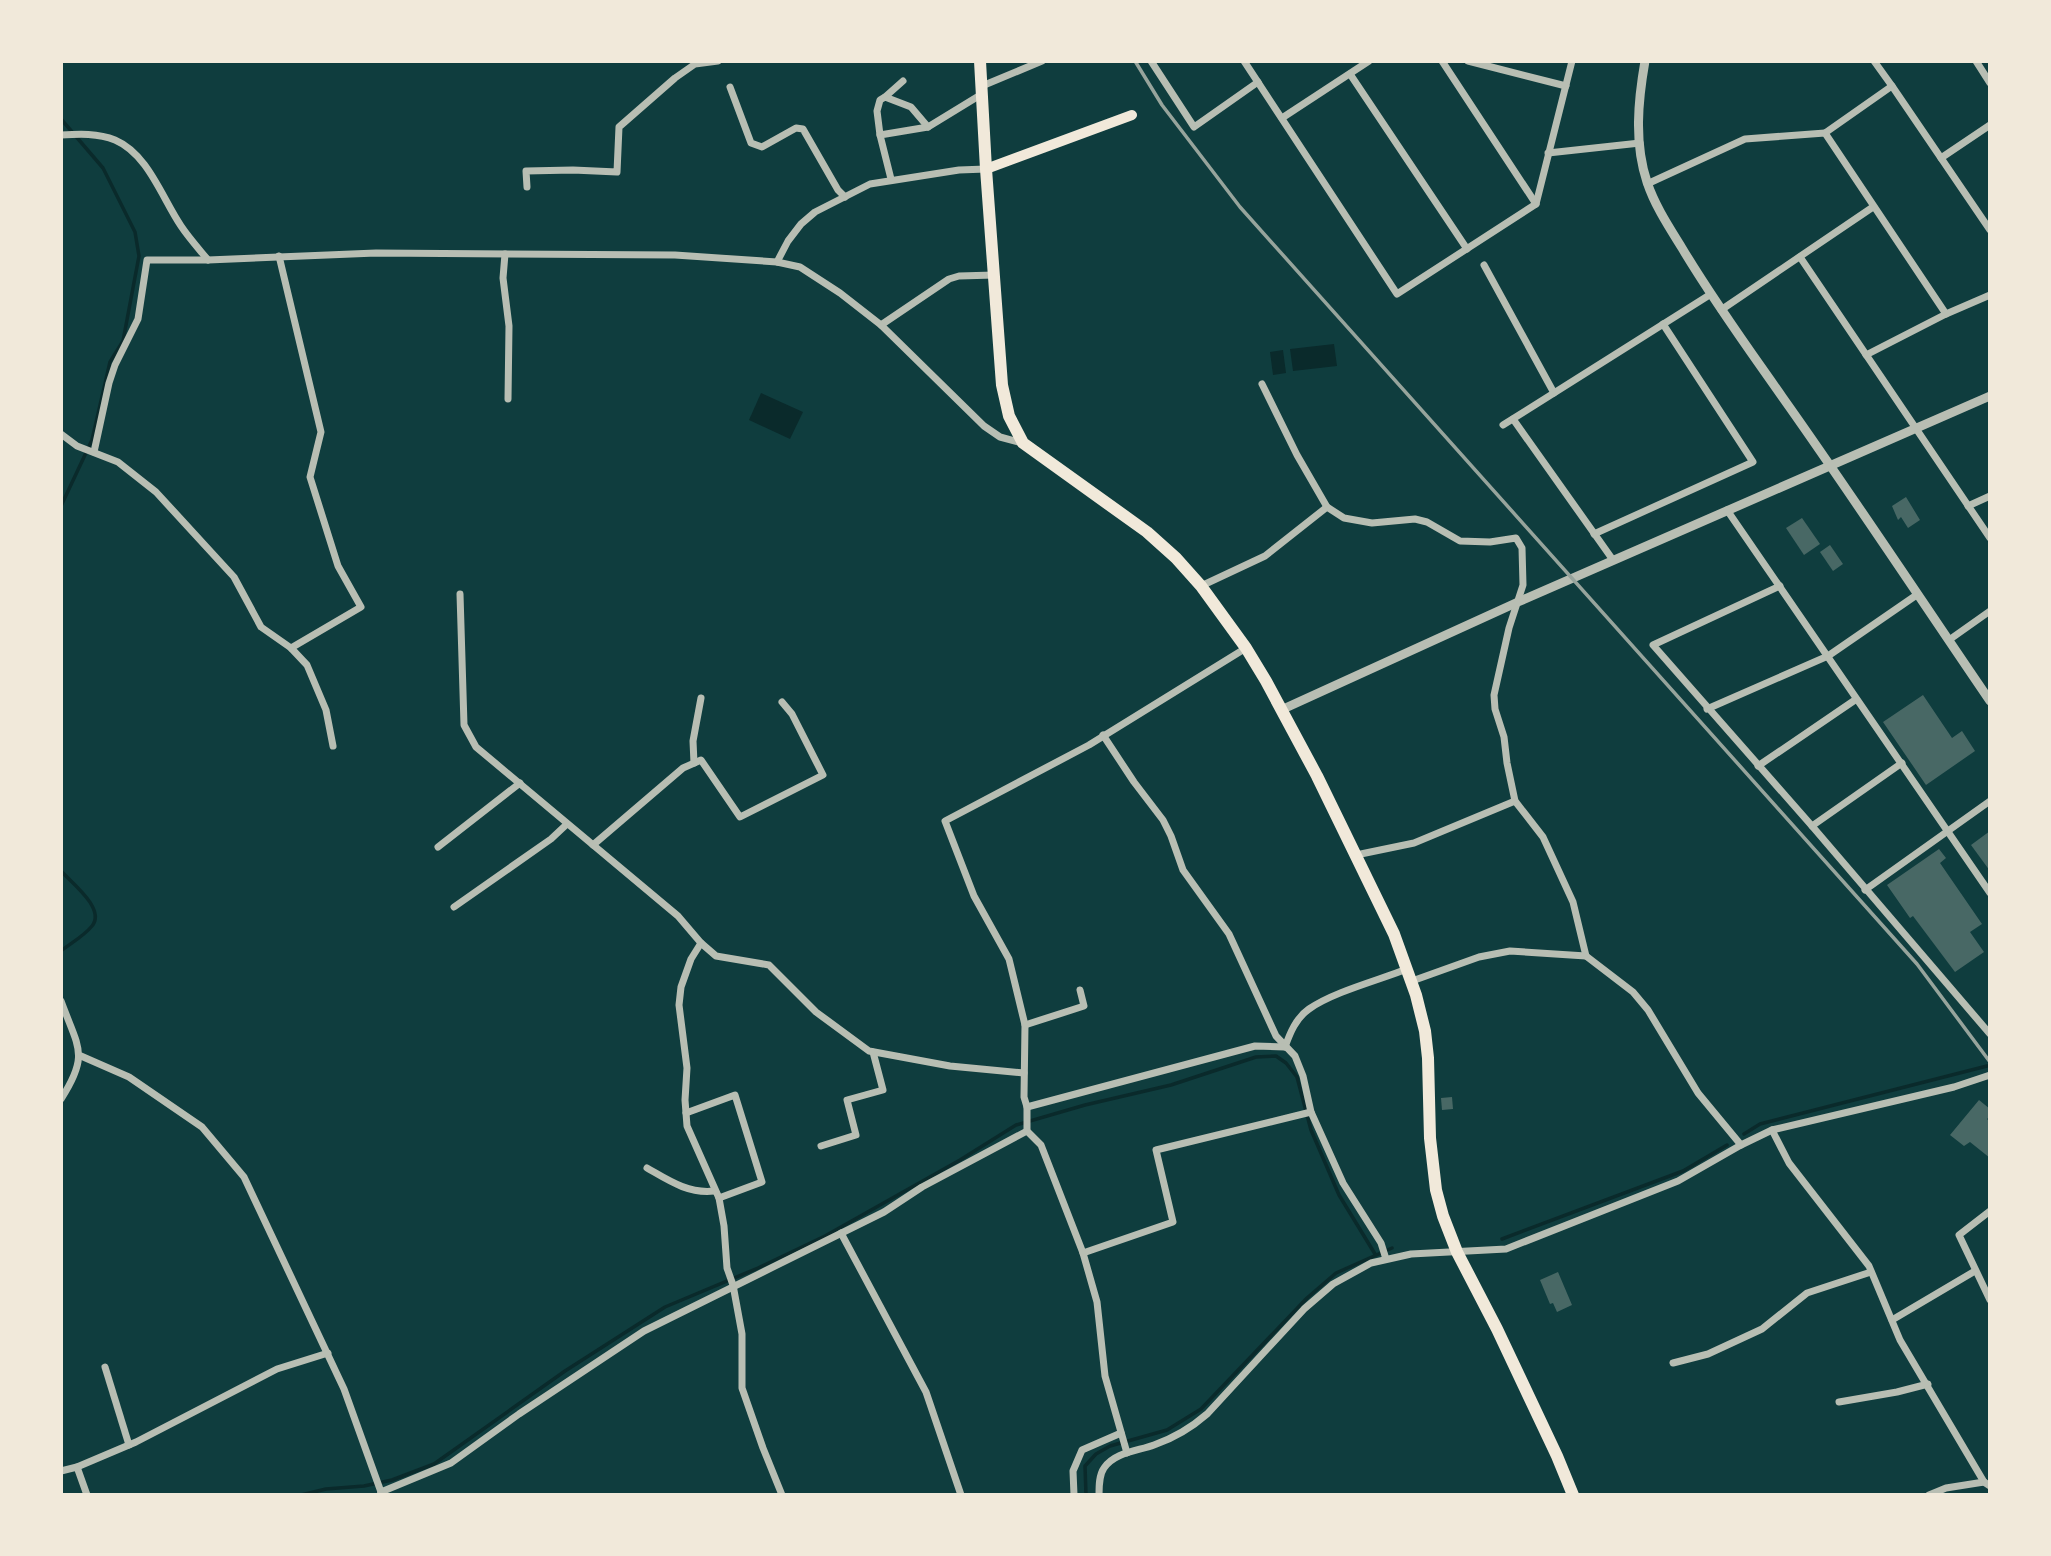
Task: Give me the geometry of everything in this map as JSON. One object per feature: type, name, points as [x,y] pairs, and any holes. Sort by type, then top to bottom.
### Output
[{"type":"highway","points":[[981,61],[1002,385],[1009,416],[1023,443],[1147,532],[1176,558],[1201,586],[1246,648],[1281,710],[1356,855],[1394,934],[1410,975],[1425,1031],[1430,1138],[1436,1190],[1457,1252],[1497,1329],[1573,1495]]},
{"type":"main road","points":[[986,169],[1132,115]]},
{"type":"street","points":[[527,187],[526,171],[617,172],[619,127],[695,63],[718,61]]},
{"type":"street","points":[[880,135],[928,127],[982,90],[1042,61]]},
{"type":"street","points":[[1151,61],[1194,127],[1258,82]]},
{"type":"street","points":[[1244,61],[1397,294],[1536,204],[1572,61]]},
{"type":"street","points":[[1282,118],[1369,61]]},
{"type":"street","points":[[1442,61],[1536,204]]},
{"type":"street","points":[[1468,61],[1566,86]]},
{"type":"street","points":[[1645,61],[1640,90],[1640,143],[1647,184],[1660,211],[1721,310],[1831,465],[1990,701]]},
{"type":"street","points":[[1874,61],[1989,228]]},
{"type":"street","points":[[1976,61],[1990,83]]},
{"type":"street","points":[[1350,74],[1467,248]]},
{"type":"street","points":[[891,179],[877,111],[880,100],[903,81]]},
{"type":"street","points":[[1647,184],[1745,139],[1825,133],[1892,86]]},
{"type":"street","points":[[730,87],[751,143],[762,147],[796,128],[803,129],[838,190],[845,197]]},
{"type":"street","points":[[885,97],[911,107],[928,127]]},
{"type":"street","points":[[1941,158],[1990,125]]},
{"type":"street","points":[[1825,133],[1946,314]]},
{"type":"street","points":[[63,135],[84,134],[115,140],[129,150],[144,165],[181,226],[208,260]]},
{"type":"street","points":[[1548,153],[1640,143]]},
{"type":"street","points":[[777,262],[801,224],[816,212],[870,184],[959,170],[986,169]]},
{"type":"street","points":[[1721,310],[1873,207]]},
{"type":"street","points":[[94,452],[109,383],[138,319],[148,260],[376,253],[675,255],[777,262],[800,267],[840,293],[881,325],[984,426],[1000,437],[1023,443]]},
{"type":"street","points":[[505,254],[503,278],[509,326],[508,399]]},
{"type":"street","points":[[279,256],[321,432],[310,477],[338,566],[360,607],[291,648]]},
{"type":"street","points":[[1800,257],[1990,538]]},
{"type":"street","points":[[1484,265],[1554,393]]},
{"type":"street","points":[[881,325],[949,279],[959,276],[994,275]]},
{"type":"street","points":[[1503,425],[1711,294]]},
{"type":"street","points":[[1866,355],[1990,295]]},
{"type":"street","points":[[1594,534],[1753,462],[1663,324]]},
{"type":"street","points":[[1262,384],[1327,508],[1344,518],[1360,522],[1415,519],[1427,522],[1460,541],[1490,542],[1516,538],[1522,548],[1523,585],[1494,695],[1495,709],[1504,737],[1515,801],[1543,837],[1568,891],[1586,956]]},
{"type":"street","points":[[1281,710],[1518,601],[1990,396]]},
{"type":"street","points":[[1513,419],[1613,561]]},
{"type":"street","points":[[61,434],[77,446],[118,462],[156,492],[234,577],[261,627],[291,648],[307,665],[326,710],[333,747]]},
{"type":"street","points":[[1968,506],[1990,496]]},
{"type":"street","points":[[1201,586],[1265,556],[1327,508]]},
{"type":"street","points":[[1727,510],[1990,893]]},
{"type":"street","points":[[1780,586],[1653,645],[1812,825],[1990,1034]]},
{"type":"street","points":[[460,594],[464,725],[476,747],[678,916],[716,956],[769,965],[816,1012],[873,1052],[950,1066],[1024,1073]]},
{"type":"street","points":[[1707,709],[1828,656],[1918,594]]},
{"type":"street","points":[[1949,640],[1990,611]]},
{"type":"street","points":[[1126,1450],[1105,1376],[1097,1302],[1083,1253],[1041,1145],[1027,1131],[1027,1107],[1024,1097],[1025,1025],[1005,948],[974,896],[945,821],[996,796],[1103,735],[1246,648]]},
{"type":"street","points":[[694,763],[693,741],[701,698]]},
{"type":"street","points":[[1758,766],[1855,700]]},
{"type":"street","points":[[593,845],[683,768],[701,760],[740,817],[823,775],[792,714],[782,702]]},
{"type":"street","points":[[1103,735],[1133,782],[1163,820],[1182,870],[1229,934],[1276,1036],[1295,1056],[1303,1076],[1308,1112],[1343,1183],[1381,1243],[1386,1258]]},
{"type":"street","points":[[1812,825],[1902,763]]},
{"type":"street","points":[[438,847],[520,783]]},
{"type":"street","points":[[1865,890],[1990,800]]},
{"type":"street","points":[[1356,855],[1414,843],[1515,801]]},
{"type":"street","points":[[454,907],[551,839],[567,824]]},
{"type":"street","points":[[701,943],[691,959],[681,986],[679,1005],[688,1068],[686,1113],[688,1126],[716,1194],[724,1226],[727,1268],[742,1334],[742,1388],[762,1448],[782,1495]]},
{"type":"street","points":[[1285,1046],[1290,1031],[1307,1010],[1329,999],[1410,975],[1510,951],[1586,956],[1633,992],[1648,1010],[1698,1093],[1741,1145]]},
{"type":"street","points":[[1025,1025],[1084,1006],[1080,990]]},
{"type":"street","points":[[61,1001],[81,1056],[75,1077],[61,1099]]},
{"type":"street","points":[[1027,1107],[1255,1046],[1285,1046]]},
{"type":"street","points":[[821,1146],[856,1135],[847,1100],[883,1090],[873,1052]]},
{"type":"street","points":[[81,1056],[129,1077],[169,1102],[202,1127],[236,1167],[250,1189],[328,1353],[344,1389],[381,1493],[451,1464],[519,1414],[644,1331],[884,1212],[922,1187],[1027,1131]]},
{"type":"street","points":[[1099,1495],[1100,1478],[1104,1468],[1115,1458],[1126,1450],[1154,1445],[1192,1427],[1304,1309],[1333,1284],[1362,1267],[1386,1258],[1411,1254],[1506,1249],[1678,1181],[1772,1130],[1954,1087],[1990,1075]]},
{"type":"street","points":[[647,1168],[700,1193],[716,1194],[762,1182],[735,1095],[686,1113]]},
{"type":"street","points":[[1083,1253],[1174,1222],[1156,1150],[1308,1112]]},
{"type":"street","points":[[1772,1130],[1789,1163],[1868,1266],[1900,1340],[1987,1484],[1946,1488],[1929,1495]]},
{"type":"street","points":[[1990,1211],[1959,1235],[1990,1300]]},
{"type":"street","points":[[841,1233],[926,1392],[961,1495]]},
{"type":"street","points":[[1892,1320],[1975,1271]]},
{"type":"street","points":[[1673,1363],[1708,1354],[1762,1329],[1807,1293],[1871,1272]]},
{"type":"street","points":[[61,1471],[128,1445],[277,1369],[328,1353]]},
{"type":"street","points":[[105,1367],[128,1445]]},
{"type":"street","points":[[1839,1402],[1928,1384]]},
{"type":"street","points":[[1071,1493],[1073,1471],[1082,1450],[1122,1436]]},
{"type":"street","points":[[77,1467],[87,1495]]},
{"type":"water","points":[[1334,344],[1337,366],[1293,371],[1290,349]]},
{"type":"water","points":[[1283,350],[1286,373],[1273,375],[1270,352]]},
{"type":"water","points":[[761,393],[803,412],[790,439],[749,420]]},
{"type":"building","points":[[1906,497],[1920,520],[1908,528],[1901,517],[1898,520],[1892,506]]},
{"type":"building","points":[[1802,518],[1820,544],[1804,555],[1786,528]]},
{"type":"building","points":[[1830,545],[1843,564],[1833,571],[1820,552]]},
{"type":"building","points":[[1923,695],[1952,738],[1962,731],[1975,751],[1926,785],[1883,722]]},
{"type":"building","points":[[1990,831],[1990,871],[1971,845]]},
{"type":"building","points":[[1939,849],[1946,858],[1940,863],[1982,924],[1970,932],[1984,952],[1955,972],[1913,916],[1910,918],[1887,885]]},
{"type":"building","points":[[1452,1097],[1453,1109],[1442,1110],[1441,1098]]},
{"type":"building","points":[[1979,1100],[1990,1109],[1987,1119],[1990,1122],[1990,1158],[1970,1142],[1964,1146],[1950,1135]]},
{"type":"building","points":[[1558,1272],[1572,1305],[1557,1312],[1553,1303],[1550,1304],[1540,1280]]},
{"type":"waterway","points":[[61,119],[103,168],[135,232],[139,256],[123,341],[110,362],[92,440],[61,506]]},
{"type":"waterway","points":[[61,871],[86,897],[95,912],[92,926],[61,951]]},
{"type":"waterway","points":[[301,1495],[392,1480],[434,1464],[565,1371],[665,1307],[825,1236],[960,1160],[1016,1125],[1085,1105],[1171,1085],[1256,1057],[1276,1056],[1286,1063],[1297,1077],[1311,1130],[1339,1195],[1375,1254]]},
{"type":"waterway","points":[[1744,1134],[1760,1124],[1987,1066]]},
{"type":"waterway","points":[[1502,1239],[1683,1171],[1727,1145]]},
{"type":"waterway","points":[[1086,1495],[1085,1466],[1096,1454],[1110,1446],[1167,1430],[1201,1409],[1307,1298],[1336,1273],[1392,1248]]},
{"type":"railway","points":[[1135,61],[1162,105],[1240,207],[1917,964],[1990,1062]]}]
